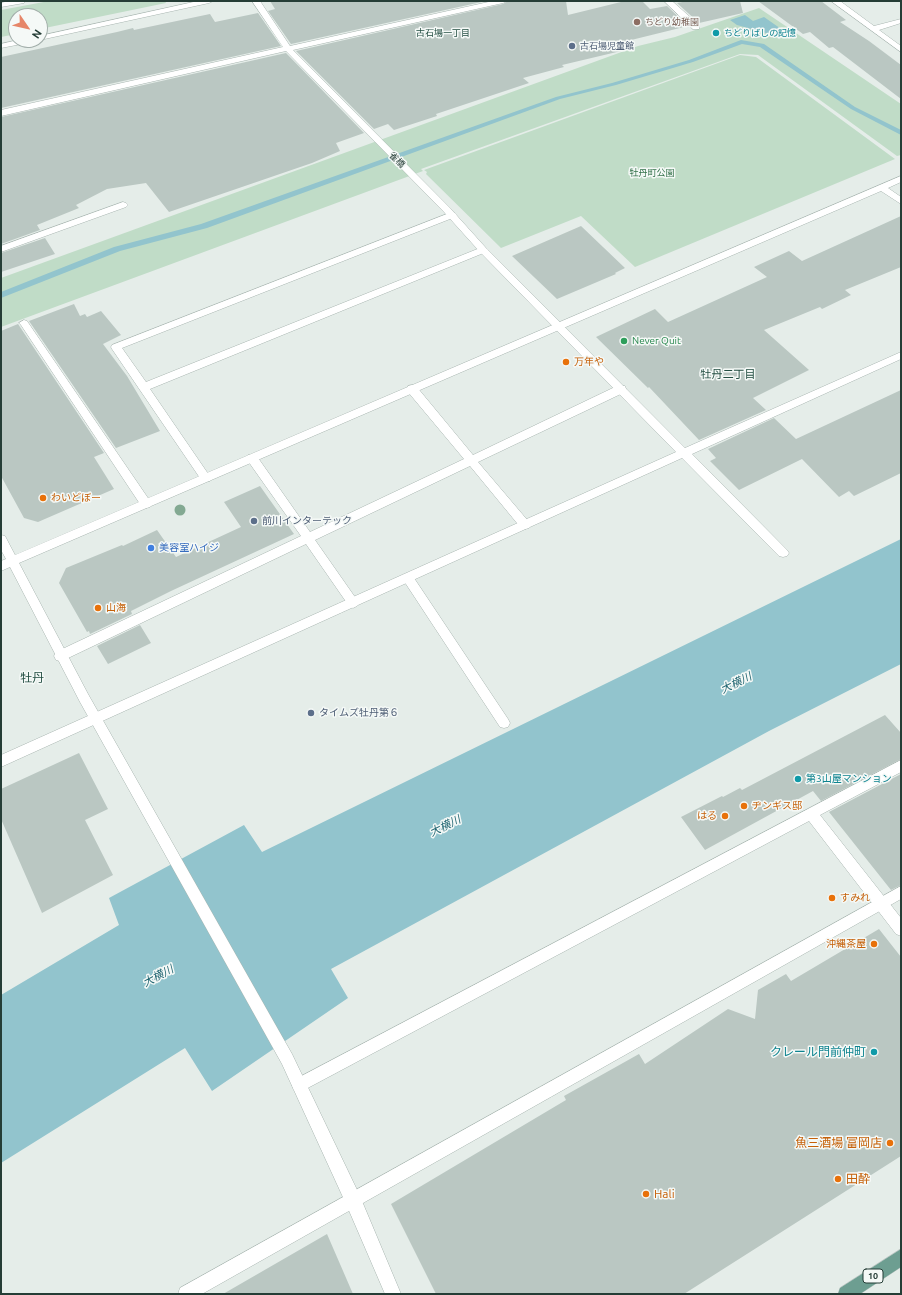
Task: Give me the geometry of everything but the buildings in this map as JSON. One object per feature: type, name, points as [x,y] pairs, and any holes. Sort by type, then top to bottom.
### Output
[{"type":"main road","name":"10","points":[[846,1294],[901,1257]]},
{"type":"street","points":[[1,5],[21,1]]},
{"type":"street","points":[[48,36],[181,4],[209,1]]},
{"type":"street","name":"雀橋","points":[[256,1],[288,49],[422,184],[483,250],[783,553]]},
{"type":"street","points":[[1,114],[503,1]]},
{"type":"street","points":[[668,1],[696,27]]},
{"type":"street","points":[[835,1],[901,50]]},
{"type":"street","points":[[873,29],[901,21]]},
{"type":"street","points":[[1,566],[901,179]]},
{"type":"street","points":[[881,187],[901,201]]},
{"type":"street","points":[[2,247],[123,205]]},
{"type":"street","points":[[206,478],[116,347],[452,216]]},
{"type":"street","points":[[144,387],[483,250]]},
{"type":"street","points":[[24,323],[146,504]]},
{"type":"street","points":[[1,761],[95,720],[901,355]]},
{"type":"street","points":[[412,389],[525,525]]},
{"type":"street","points":[[60,656],[621,389]]},
{"type":"street","points":[[252,458],[353,603]]},
{"type":"street","points":[[1,539],[60,656],[95,720],[171,851],[287,1059],[353,1200],[393,1294]]},
{"type":"street","points":[[408,578],[504,723]]},
{"type":"street","points":[[299,1085],[901,766]]},
{"type":"street","points":[[811,814],[901,929]]},
{"type":"street","points":[[186,1294],[901,892]]},
{"type":"green space","points":[[49,1],[165,1],[166,3],[48,27],[48,8],[12,8]]},
{"type":"green space","points":[[759,8],[901,104],[901,155],[897,156],[758,55],[740,54],[421,169],[423,171],[1,327],[1,278],[638,46],[675,37]]},
{"type":"green space","points":[[8,9],[8,36],[1,37],[1,10]]},
{"type":"green space","name":"牡丹町公園","points":[[740,55],[756,57],[895,159],[635,267],[581,216],[501,248],[426,174],[427,172],[424,170]]},
{"type":"water","points":[[745,15],[753,21],[764,17],[784,31],[773,35],[737,25],[730,20]]},
{"type":"water","name":"大横川","points":[[901,539],[901,664],[769,731],[331,969],[348,998],[212,1091],[185,1048],[1,1163],[1,995],[119,925],[109,898],[244,825],[262,852]]},
{"type":"waterway","points":[[1,295],[117,249],[204,226],[558,98],[614,84],[691,61],[741,42],[762,45],[853,108],[901,133]]},
{"type":"place","name":"ちどり幼稚園","points":[[637,22]]},
{"type":"place","name":"ちどりばしの記憶","points":[[716,33]]},
{"type":"place","name":"古石場児童館","points":[[572,46]]},
{"type":"place","name":"Never Quit","points":[[624,341]]},
{"type":"place","name":"万年や","points":[[566,362]]},
{"type":"place","name":"わいどぼー","points":[[43,498]]},
{"type":"place","name":"前川インターテック","points":[[254,521]]},
{"type":"place","name":"美容室ハイジ","points":[[151,548]]},
{"type":"place","name":"山海","points":[[98,608]]},
{"type":"place","name":"タイムズ牡丹第６","points":[[311,713]]},
{"type":"place","name":"第3山屋マンション","points":[[798,779]]},
{"type":"place","name":"ヂンギス邸","points":[[744,806]]},
{"type":"place","name":"はる","points":[[725,816]]},
{"type":"place","name":"すみれ","points":[[832,898]]},
{"type":"place","name":"沖縄茶屋","points":[[874,944]]},
{"type":"place","name":"クレール門前仲町","points":[[874,1052]]},
{"type":"place","name":"魚三酒場 富岡店","points":[[890,1143]]},
{"type":"place","name":"田酔","points":[[838,1179]]},
{"type":"place","name":"Hali","points":[[646,1194]]},
{"type":"district","name":"古石場一丁目","points":[[443,33]]},
{"type":"district","name":"牡丹二丁目","points":[[728,374]]},
{"type":"district","name":"牡丹","points":[[32,678]]}]
